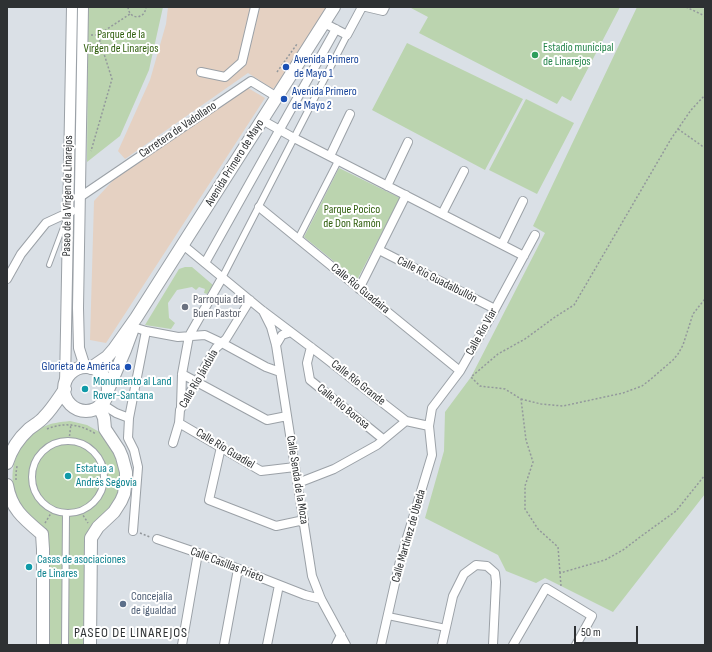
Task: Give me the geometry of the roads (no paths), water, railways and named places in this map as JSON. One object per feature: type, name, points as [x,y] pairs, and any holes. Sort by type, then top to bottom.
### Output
[{"type":"main road","name":"Avenida Primero de Mayo","points":[[135,323],[334,7]]},
{"type":"main road","points":[[13,463],[9,455],[18,441],[44,418],[52,408],[72,372],[80,368],[88,367],[107,357],[135,323]]},
{"type":"main road","points":[[65,386],[65,393],[68,401],[71,405],[78,409],[87,411],[101,405],[107,395],[135,323]]},
{"type":"main road","points":[[88,367],[100,372],[104,376],[108,390]]},
{"type":"main road","points":[[90,645],[91,538],[98,527],[114,512],[121,501],[124,494],[126,479],[126,472],[122,457],[105,429],[101,405]]},
{"type":"main road","points":[[12,484],[11,499],[15,507],[20,515],[42,534],[43,645]]},
{"type":"street","name":"Paseo de la Virgen de Linarejos","points":[[65,386],[72,7]]},
{"type":"street","name":"Paseo de la Virgen de Linarejos","points":[[83,7],[79,348],[88,367]]},
{"type":"street","points":[[200,72],[225,77],[242,62],[255,7]]},
{"type":"street","points":[[180,410],[182,374],[189,336],[222,278],[362,7]]},
{"type":"street","points":[[366,7],[383,11],[385,7]]},
{"type":"street","points":[[324,23],[347,35]]},
{"type":"street","name":"Avenida Primero de Mayo","points":[[205,263],[336,29]]},
{"type":"street","name":"Carretera de Vadollano","points":[[80,197],[251,81],[277,97]]},
{"type":"street","points":[[330,156],[350,114]]},
{"type":"street","points":[[262,120],[338,161],[524,256]]},
{"type":"street","points":[[387,186],[408,142]]},
{"type":"street","points":[[298,240],[338,161]]},
{"type":"street","points":[[442,214],[464,171]]},
{"type":"street","points":[[359,289],[406,196]]},
{"type":"street","points":[[502,244],[523,201]]},
{"type":"street","name":"Calle Río Guadaira","points":[[259,207],[460,371]]},
{"type":"street","points":[[7,279],[21,254],[46,223],[80,208]]},
{"type":"street","name":"Calle Río Viar","points":[[429,426],[432,408],[460,371],[535,235]]},
{"type":"street","name":"Calle Río Grande","points":[[183,245],[263,311],[406,421],[429,426]]},
{"type":"street","name":"Calle Río Guadalbullón","points":[[379,250],[495,310]]},
{"type":"street","name":"Calle Río Jándula","points":[[173,443],[180,422],[180,410],[216,348],[226,339],[250,300]]},
{"type":"street","name":"Calle Senda de la Moza","points":[[263,311],[271,327],[276,345],[312,576],[321,599],[346,645]]},
{"type":"street","points":[[135,323],[146,331],[178,337],[205,335],[266,367],[280,372]]},
{"type":"street","points":[[133,531],[138,467],[134,450],[128,438],[129,418],[146,331]]},
{"type":"street","points":[[276,345],[282,336],[291,332]]},
{"type":"street","name":"Calle Río Borosa","points":[[311,347],[307,365],[310,380],[383,440]]},
{"type":"street","points":[[182,374],[267,420],[287,416]]},
{"type":"street","points":[[101,405],[129,418]]},
{"type":"street","points":[[298,483],[334,469],[376,445],[406,421]]},
{"type":"street","name":"Calle Río Guadiel","points":[[180,422],[261,471],[295,467]]},
{"type":"street","name":"Calle Martínez de Úbeda","points":[[381,645],[400,561],[432,455],[429,426]]},
{"type":"street","points":[[69,440],[90,447],[98,456],[103,467],[104,480],[101,492],[94,502],[81,512],[66,513],[60,513],[49,508],[40,501],[34,491],[31,480],[32,468],[37,458],[45,449],[55,443],[69,440]]},
{"type":"street","points":[[221,447],[209,500],[276,526],[304,520]]},
{"type":"street","points":[[65,645],[66,513]]},
{"type":"street","name":"Calle Casillas Prieto","points":[[157,539],[198,553],[305,595],[321,599]]},
{"type":"street","points":[[182,645],[198,553]]},
{"type":"street","points":[[442,645],[453,596],[464,574],[476,565],[487,566],[495,573],[496,582],[493,645]]},
{"type":"street","points":[[224,645],[238,569]]},
{"type":"street","points":[[267,645],[279,585]]},
{"type":"street","points":[[513,645],[546,588],[592,616],[576,645]]},
{"type":"street","points":[[388,616],[446,628]]},
{"type":"street","points":[[336,645],[341,635]]},
{"type":"lane","points":[[49,265],[68,213]]},
{"type":"place","name":"Estadio municipal de Linarejos","points":[[535,55]]},
{"type":"place","name":"Avenida Primero de Mayo 1","points":[[286,67]]},
{"type":"place","name":"Avenida Primero de Mayo 2","points":[[284,99]]},
{"type":"place","name":"Parroquia del Buen Pastor","points":[[185,307]]},
{"type":"place","name":"Glorieta de América","points":[[128,367]]},
{"type":"place","name":"Monumento al Land Rover-Santana","points":[[85,389]]},
{"type":"place","name":"Estatua a Andrés Segovia","points":[[68,476]]},
{"type":"place","name":"Casas de asociaciones de Linares","points":[[29,567]]},
{"type":"place","name":"Concejalía de igualdad","points":[[123,604]]},
{"type":"district","name":"PASEO DE LINAREJOS","points":[[131,633]]},
{"type":"park label","name":"Parque de la Virgen de Linarejos","points":[[121,42]]},
{"type":"park label","name":"Parque Pocico de Don Ramón","points":[[352,217]]}]
